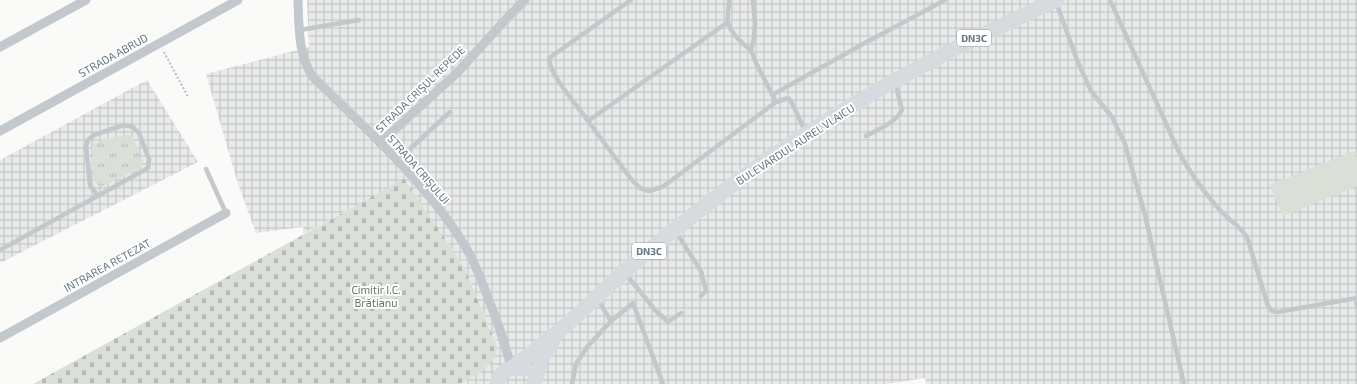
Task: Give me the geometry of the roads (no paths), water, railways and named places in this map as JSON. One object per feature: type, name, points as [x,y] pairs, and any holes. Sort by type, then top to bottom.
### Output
[{"type":"main road","name":"BULEVARDUL AUREL VLAICU","points":[[506,373],[561,330],[624,272],[674,230],[744,176],[807,134],[895,81],[975,37],[1056,0]]},
{"type":"main road","name":"BULEVARDUL AUREL VLAICU","points":[[534,383],[542,358],[561,330]]},
{"type":"main road","points":[[506,373],[524,369],[529,372],[534,383]]},
{"type":"main road","name":"DN3C","points":[[485,384],[506,373]]},
{"type":"street","points":[[0,47],[86,0]]},
{"type":"street","name":"STRADA ABRUD","points":[[0,131],[238,0]]},
{"type":"street","name":"STRADA CRIȘULUI","points":[[298,0],[302,54],[306,66],[312,76],[380,143],[426,192],[463,243],[473,260],[502,332],[508,351],[506,373]]},
{"type":"street","name":"STRADA CRIȘUL REPEDE","points":[[380,143],[457,73],[506,18],[525,0]]},
{"type":"street","name":"INTRAREA RETEZAT","points":[[0,338],[226,213]]},
{"type":"lane","points":[[631,0],[552,56],[549,59],[549,65],[555,76],[588,121],[631,179],[640,188],[649,191],[662,187],[776,102],[788,98],[791,101],[807,134]]},
{"type":"lane","points":[[729,0],[728,22],[731,29],[741,42],[751,50],[776,102]]},
{"type":"lane","points":[[751,50],[755,24],[753,0]]},
{"type":"lane","points":[[772,95],[945,0]]},
{"type":"lane","points":[[1056,0],[1077,60],[1091,92],[1112,117],[1125,144],[1146,215],[1184,384]]},
{"type":"lane","points":[[1110,0],[1188,170],[1218,208],[1243,230],[1247,238],[1268,306],[1272,311],[1278,312],[1356,298],[1357,307]]},
{"type":"lane","points":[[300,30],[359,20]]},
{"type":"lane","points":[[588,121],[728,22]]},
{"type":"lane","points":[[866,136],[892,122],[899,116],[902,110],[895,81]]},
{"type":"lane","points":[[397,161],[450,112]]},
{"type":"lane","points":[[0,250],[98,196],[148,168],[149,159],[139,133],[133,127],[124,125],[94,135],[88,140],[86,146],[90,185],[98,196]]},
{"type":"lane","points":[[206,169],[226,213]]},
{"type":"lane","points":[[674,230],[701,270],[706,291],[701,296]]},
{"type":"lane","points":[[624,272],[668,322],[681,312]]},
{"type":"lane","points":[[596,297],[611,321]]},
{"type":"lane","points":[[572,384],[576,364],[587,347],[611,321],[634,303],[663,384]]},
{"type":"park label","name":"Cimitir I.C. Brătianu","points":[[376,295]]}]
